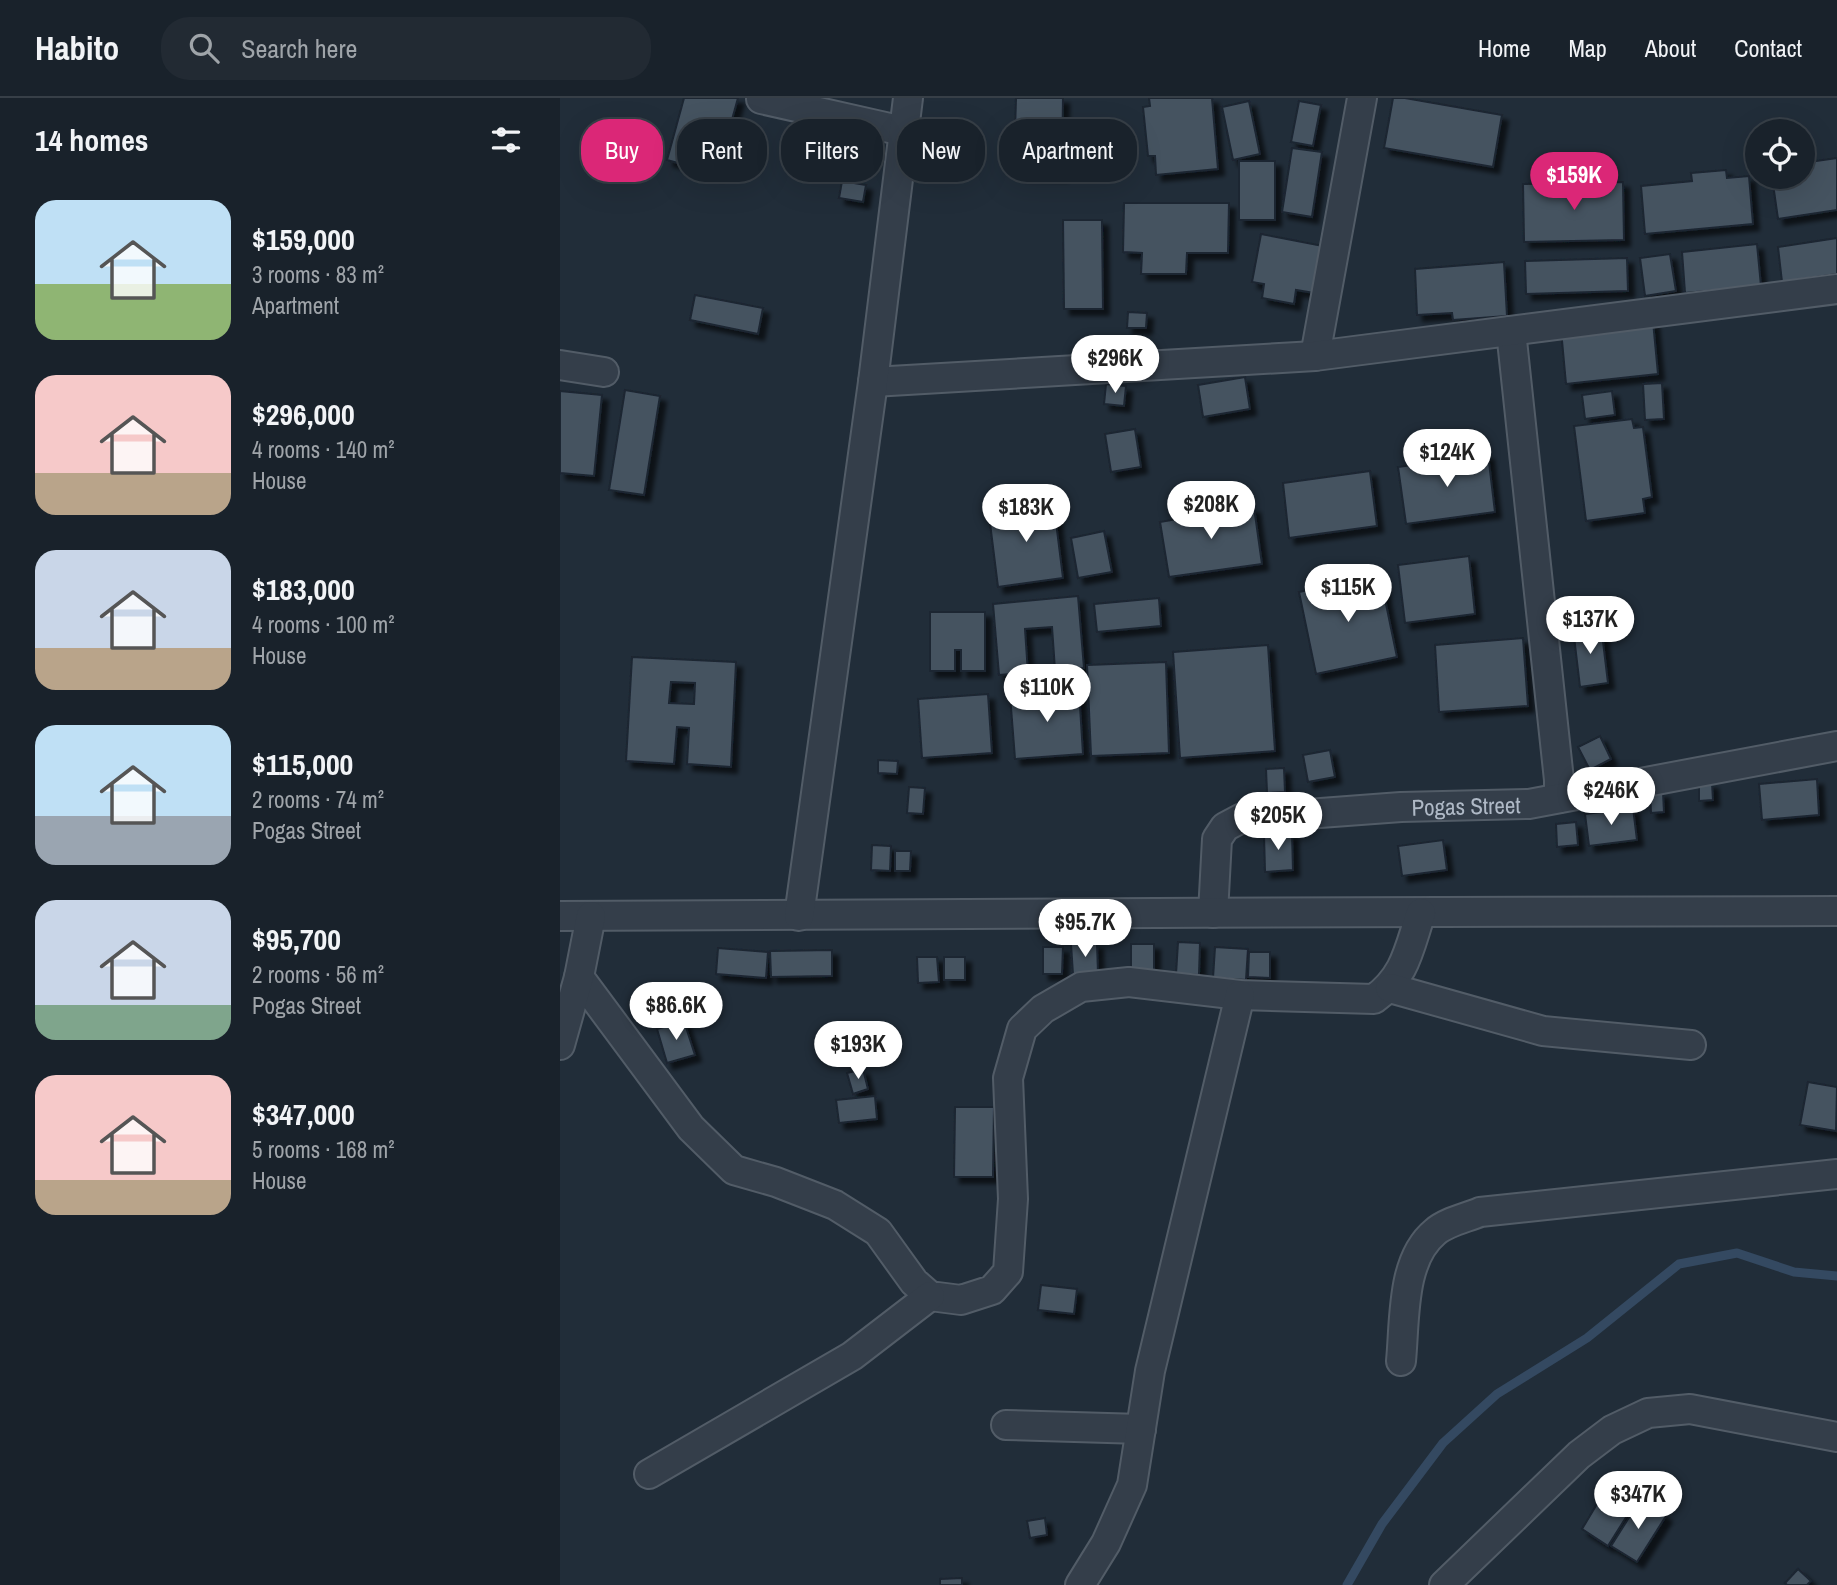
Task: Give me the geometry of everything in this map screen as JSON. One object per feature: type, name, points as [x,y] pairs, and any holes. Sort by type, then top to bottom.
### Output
[{"type":"street","points":[[904,119],[908,98]]},
{"type":"street","points":[[1315,356],[1362,98]]},
{"type":"street","points":[[761,99],[897,130]]},
{"type":"street","points":[[799,916],[873,382],[897,174]]},
{"type":"street","points":[[873,382],[1315,356],[1837,289]]},
{"type":"street","points":[[1511,331],[1559,798]]},
{"type":"street","points":[[560,365],[604,372]]},
{"type":"street","name":"Pogas Street","points":[[1213,913],[1217,839],[1225,827],[1240,819],[1401,807],[1529,804],[1837,746]]},
{"type":"street","points":[[560,916],[1837,911]]},
{"type":"street","points":[[579,977],[691,1128],[734,1170],[776,1182],[835,1205],[878,1232],[914,1282],[930,1296],[961,1300],[992,1290],[1008,1272],[1013,1199],[1008,1078],[1022,1029],[1043,1009],[1081,987],[1129,982],[1240,995],[1374,999],[1390,988],[1400,974],[1421,913]]},
{"type":"street","points":[[560,1045],[579,977],[591,916]]},
{"type":"street","points":[[1390,988],[1543,1031],[1691,1045]]},
{"type":"street","points":[[1080,1585],[1106,1543],[1132,1485],[1150,1371],[1240,995]]},
{"type":"street","points":[[1401,1361],[1410,1271],[1418,1249],[1437,1230],[1480,1212],[1837,1174]]},
{"type":"street","points":[[649,1474],[852,1356],[930,1296]]},
{"type":"street","points":[[1444,1585],[1579,1455],[1612,1430],[1648,1413],[1690,1409],[1837,1437]]},
{"type":"street","points":[[1006,1425],[1141,1429]]},
{"type":"building","points":[[684,98],[738,98],[732,119],[678,119]]},
{"type":"building","points":[[1016,98],[1063,98],[1063,119],[1015,119]]},
{"type":"building","points":[[1149,98],[1212,98],[1218,169],[1156,175],[1155,156],[1148,156],[1143,107],[1150,106]]},
{"type":"building","points":[[1393,98],[1502,115],[1493,167],[1384,148]]},
{"type":"building","points":[[1249,101],[1260,154],[1233,160],[1222,107]]},
{"type":"building","points":[[1299,101],[1321,105],[1313,146],[1291,142]]},
{"type":"building","points":[[677,124],[677,163],[667,160]]},
{"type":"building","points":[[1292,148],[1322,152],[1312,217],[1282,212]]},
{"type":"building","points":[[1837,158],[1837,210],[1778,219],[1774,189],[1815,189],[1815,161]]},
{"type":"building","points":[[1239,161],[1275,161],[1275,220],[1239,220]]},
{"type":"building","points":[[1726,170],[1727,178],[1745,176],[1745,189],[1750,189],[1753,224],[1645,234],[1641,186],[1692,181],[1691,173]]},
{"type":"building","points":[[842,182],[866,185],[863,202],[839,198]]},
{"type":"building","points":[[1623,182],[1624,240],[1524,242],[1523,184]]},
{"type":"building","points":[[1124,203],[1229,203],[1228,253],[1187,253],[1186,274],[1141,274],[1142,253],[1123,252]]},
{"type":"building","points":[[1063,220],[1102,220],[1103,309],[1064,309]]},
{"type":"building","points":[[1261,234],[1323,246],[1314,293],[1296,290],[1294,304],[1262,298],[1264,284],[1252,282]]},
{"type":"building","points":[[1837,238],[1837,274],[1782,282],[1778,247]]},
{"type":"building","points":[[1757,244],[1761,286],[1685,293],[1682,252]]},
{"type":"building","points":[[1670,254],[1676,291],[1645,296],[1640,258]]},
{"type":"building","points":[[1627,258],[1628,291],[1526,294],[1525,261]]},
{"type":"building","points":[[1504,262],[1507,316],[1453,320],[1452,313],[1417,315],[1415,269]]},
{"type":"building","points":[[695,295],[763,308],[758,334],[690,320]]},
{"type":"building","points":[[1128,312],[1147,313],[1146,328],[1127,328]]},
{"type":"building","points":[[1653,321],[1658,374],[1566,384],[1561,330]]},
{"type":"building","points":[[1245,377],[1250,409],[1203,417],[1198,385]]},
{"type":"building","points":[[1662,383],[1664,419],[1645,420],[1643,384]]},
{"type":"building","points":[[1106,384],[1126,386],[1124,406],[1104,404]]},
{"type":"building","points":[[625,390],[660,396],[644,495],[609,490]]},
{"type":"building","points":[[560,391],[602,395],[594,476],[560,473]]},
{"type":"building","points":[[1612,391],[1615,415],[1585,419],[1582,395]]},
{"type":"building","points":[[1632,419],[1634,428],[1643,427],[1652,497],[1643,499],[1645,513],[1586,521],[1574,426]]},
{"type":"building","points":[[1135,429],[1141,467],[1111,472],[1105,434]]},
{"type":"building","points":[[1488,454],[1495,512],[1406,524],[1398,467]]},
{"type":"building","points":[[1370,471],[1377,526],[1289,538],[1283,483]]},
{"type":"building","points":[[1043,496],[1044,507],[1054,506],[1063,578],[998,587],[989,515],[1016,511],[1014,500]]},
{"type":"building","points":[[1213,504],[1215,514],[1254,507],[1262,564],[1169,577],[1160,522],[1183,518],[1182,509]]},
{"type":"building","points":[[1104,531],[1112,572],[1078,578],[1071,538]]},
{"type":"building","points":[[1469,556],[1475,614],[1405,623],[1398,565]]},
{"type":"building","points":[[1380,575],[1397,657],[1316,674],[1299,592]]},
{"type":"building","points":[[1078,596],[1084,668],[1055,670],[1052,627],[1025,629],[1028,673],[999,675],[993,604]]},
{"type":"building","points":[[1159,598],[1161,626],[1097,632],[1094,604]]},
{"type":"building","points":[[930,612],[985,612],[985,671],[961,671],[961,650],[955,650],[955,671],[930,671]]},
{"type":"building","points":[[1601,625],[1608,683],[1580,687],[1573,628]]},
{"type":"building","points":[[1523,638],[1528,706],[1439,712],[1435,645]]},
{"type":"building","points":[[1268,645],[1275,751],[1180,758],[1173,652]]},
{"type":"building","points":[[632,657],[736,662],[731,767],[687,764],[689,728],[677,727],[674,764],[626,761]],"holes":[[[671,682],[695,683],[694,704],[669,703]]]},
{"type":"building","points":[[1166,662],[1169,753],[1091,756],[1087,665]]},
{"type":"building","points":[[1079,690],[1083,754],[1015,759],[1010,695]]},
{"type":"building","points":[[988,694],[992,753],[922,758],[918,699]]},
{"type":"building","points":[[1600,736],[1611,759],[1590,770],[1578,747]]},
{"type":"building","points":[[1330,750],[1335,777],[1308,782],[1303,755]]},
{"type":"building","points":[[878,760],[898,761],[897,774],[878,773]]},
{"type":"building","points":[[1284,768],[1285,792],[1267,793],[1266,769]]},
{"type":"building","points":[[1817,779],[1819,815],[1762,820],[1759,784]]},
{"type":"building","points":[[1699,783],[1712,783],[1713,800],[1699,801]]},
{"type":"building","points":[[909,787],[925,788],[923,814],[907,813]]},
{"type":"building","points":[[1663,792],[1664,812],[1651,813],[1650,793]]},
{"type":"building","points":[[1633,808],[1637,840],[1589,846],[1585,814]]},
{"type":"building","points":[[1576,822],[1578,845],[1557,847],[1556,824]]},
{"type":"building","points":[[1292,833],[1293,870],[1265,872],[1264,835]]},
{"type":"building","points":[[1443,840],[1447,870],[1402,876],[1398,846]]},
{"type":"building","points":[[872,845],[891,846],[890,871],[871,870]]},
{"type":"building","points":[[895,851],[911,851],[910,871],[895,871]]},
{"type":"building","points":[[1178,942],[1200,943],[1199,975],[1176,974]]},
{"type":"building","points":[[1097,943],[1098,973],[1073,975],[1071,944]]},
{"type":"building","points":[[1131,944],[1154,944],[1154,972],[1131,972]]},
{"type":"building","points":[[1043,947],[1063,947],[1062,974],[1043,974]]},
{"type":"building","points":[[1215,947],[1248,949],[1246,980],[1213,978]]},
{"type":"building","points":[[718,948],[768,952],[766,978],[716,974]]},
{"type":"building","points":[[832,950],[832,976],[771,977],[770,951]]},
{"type":"building","points":[[1249,952],[1270,952],[1270,978],[1248,977]]},
{"type":"building","points":[[917,957],[937,957],[939,982],[918,983]]},
{"type":"building","points":[[944,957],[965,957],[965,980],[944,980]]},
{"type":"building","points":[[684,1021],[695,1055],[667,1063],[657,1029]]},
{"type":"building","points":[[863,1069],[868,1089],[853,1094],[847,1073]]},
{"type":"building","points":[[1808,1082],[1837,1087],[1836,1131],[1800,1125]]},
{"type":"building","points":[[875,1096],[877,1119],[839,1123],[836,1100]]},
{"type":"building","points":[[955,1107],[994,1107],[993,1177],[954,1177]]},
{"type":"building","points":[[1041,1285],[1077,1289],[1074,1314],[1038,1310]]},
{"type":"building","points":[[1603,1494],[1630,1511],[1608,1546],[1582,1529]]},
{"type":"building","points":[[1640,1500],[1666,1516],[1637,1562],[1611,1546]]},
{"type":"building","points":[[1045,1518],[1047,1535],[1030,1538],[1027,1521]]},
{"type":"building","points":[[1798,1569],[1811,1581],[1807,1585],[1787,1585],[1785,1583]]},
{"type":"building","points":[[962,1578],[962,1585],[940,1585],[940,1579]]},
{"type":"waterway","points":[[1347,1585],[1382,1524],[1443,1443],[1497,1394],[1587,1338],[1679,1264],[1737,1253],[1794,1272],[1837,1276]]}]
